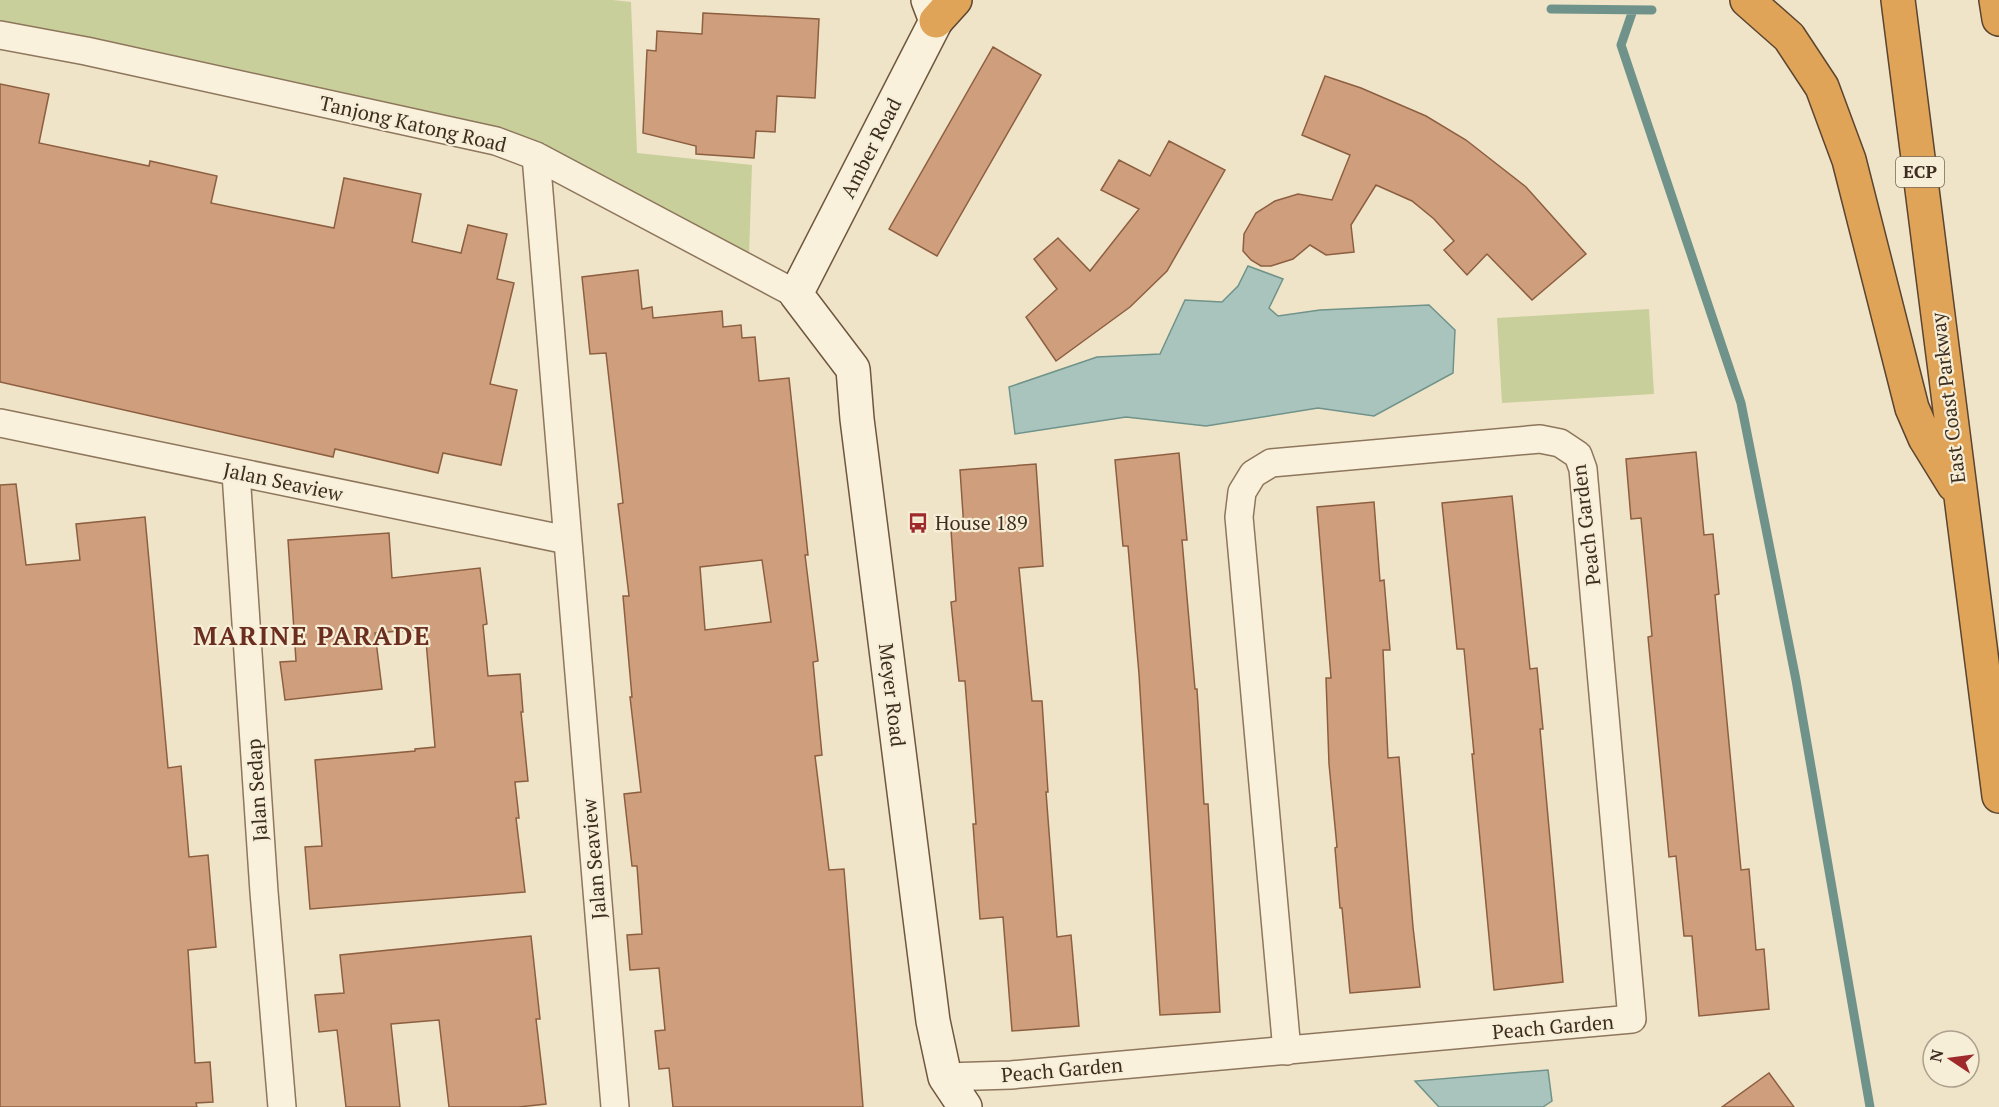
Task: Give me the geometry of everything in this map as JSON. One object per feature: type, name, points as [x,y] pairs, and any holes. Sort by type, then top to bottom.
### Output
[{"type":"highway","points":[[1747,0],[1789,37],[1822,87],[1849,160],[1912,408],[1925,438],[1960,494]]},
{"type":"highway","name":"East Coast Parkway","points":[[1898,0],[1999,796]]},
{"type":"highway","points":[[1996,0],[1999,19]]},
{"type":"street","name":"Amber Road","points":[[796,294],[939,7]]},
{"type":"street","name":"Tanjong Katong Road","points":[[0,35],[86,51],[496,141],[536,156],[796,294]]},
{"type":"street","name":"Jalan Seaview","points":[[536,156],[615,1107]]},
{"type":"street","name":"Meyer Road","points":[[796,294],[853,369],[857,419],[933,1020],[945,1077],[965,1107]]},
{"type":"street","name":"Jalan Seaview","points":[[0,423],[567,540]]},
{"type":"street","name":"Peach Garden","points":[[945,1077],[1011,1075],[1287,1051],[1632,1019],[1583,470],[1578,455],[1560,443],[1540,439],[1271,463],[1252,474],[1242,492],[1239,517],[1287,1051]]},
{"type":"street","name":"Jalan Sedap","points":[[236,473],[263,880],[282,1107]]},
{"type":"green space","points":[[0,0],[613,0],[631,2],[637,153],[752,165],[749,256],[479,125],[0,20]]},
{"type":"green space","points":[[1649,309],[1654,394],[1502,403],[1497,318]]},
{"type":"water","points":[[1248,266],[1283,279],[1269,308],[1278,316],[1320,310],[1429,305],[1455,330],[1453,373],[1374,416],[1318,408],[1206,426],[1126,417],[1015,434],[1009,387],[1097,357],[1160,354],[1185,300],[1222,302],[1238,286]]},
{"type":"water","points":[[1548,1070],[1552,1101],[1543,1107],[1439,1107],[1415,1081]]},
{"type":"building","points":[[703,13],[819,19],[815,98],[777,96],[775,132],[756,131],[754,158],[696,154],[696,146],[643,133],[647,50],[656,51],[657,31],[702,34]]},
{"type":"building","points":[[993,47],[1041,75],[937,256],[889,229]]},
{"type":"building","points":[[1325,76],[1361,88],[1426,116],[1466,140],[1526,187],[1586,254],[1532,300],[1487,254],[1467,275],[1444,250],[1454,241],[1434,219],[1412,201],[1376,185],[1351,225],[1354,252],[1326,255],[1310,245],[1293,259],[1271,266],[1261,266],[1251,260],[1243,251],[1244,234],[1256,213],[1275,201],[1298,194],[1332,200],[1350,155],[1302,135]]},
{"type":"building","points":[[0,84],[49,94],[39,143],[149,166],[150,161],[217,176],[211,203],[334,228],[344,178],[421,194],[412,242],[461,253],[468,225],[507,234],[497,279],[514,283],[490,384],[517,390],[501,465],[443,453],[438,473],[335,449],[333,457],[0,382]]},
{"type":"building","points":[[1169,141],[1225,170],[1167,271],[1130,307],[1056,361],[1026,317],[1057,289],[1034,259],[1058,238],[1090,271],[1139,209],[1101,190],[1119,160],[1150,176]]},
{"type":"building","points":[[638,270],[642,309],[652,307],[653,318],[722,311],[723,327],[741,325],[742,338],[755,337],[759,381],[789,378],[808,555],[805,555],[818,661],[813,662],[822,755],[815,756],[829,870],[844,869],[863,1107],[673,1107],[669,1068],[659,1069],[655,1031],[665,1030],[659,968],[630,970],[627,935],[642,934],[637,866],[632,866],[624,794],[641,792],[630,697],[632,697],[623,596],[629,596],[618,504],[623,503],[606,353],[590,354],[582,277]],"holes":[[[762,560],[771,622],[705,630],[700,567]]]},
{"type":"building","points":[[1696,452],[1704,535],[1713,534],[1719,594],[1715,595],[1741,870],[1749,869],[1756,950],[1764,949],[1769,1009],[1699,1016],[1692,936],[1684,936],[1676,856],[1669,857],[1648,637],[1652,636],[1641,518],[1631,519],[1626,459]]},
{"type":"building","points":[[1179,453],[1187,540],[1182,540],[1195,689],[1197,689],[1204,804],[1208,804],[1220,1012],[1160,1015],[1139,674],[1128,546],[1123,546],[1115,460]]},
{"type":"building","points":[[1036,464],[1043,566],[1019,568],[1032,701],[1042,701],[1057,937],[1071,935],[1079,1026],[1012,1031],[1003,917],[980,919],[973,824],[976,824],[965,681],[959,681],[951,602],[956,601],[951,530],[964,529],[960,470]]},
{"type":"building","points":[[16,484],[26,565],[80,560],[76,524],[145,517],[168,768],[181,766],[189,857],[208,855],[216,947],[188,950],[195,1063],[210,1062],[213,1102],[196,1103],[197,1107],[0,1107],[0,485]]},
{"type":"building","points":[[1512,496],[1530,669],[1537,668],[1543,729],[1540,729],[1563,982],[1494,990],[1464,649],[1457,649],[1442,503]]},
{"type":"building","points":[[1374,502],[1380,581],[1384,580],[1390,650],[1383,650],[1388,758],[1399,757],[1420,987],[1350,993],[1342,908],[1340,908],[1329,764],[1326,678],[1331,678],[1317,507]]},
{"type":"building","points":[[389,533],[392,578],[480,568],[487,624],[483,625],[488,676],[520,674],[523,712],[521,712],[528,781],[515,782],[519,818],[516,818],[525,892],[310,909],[305,847],[322,846],[315,760],[415,751],[415,749],[435,747],[425,629],[375,633],[382,689],[285,700],[280,662],[296,661],[288,540]]},
{"type":"building","points":[[531,936],[540,1019],[536,1019],[546,1104],[519,1107],[449,1107],[439,1020],[391,1024],[400,1107],[346,1107],[337,1030],[319,1032],[315,995],[344,993],[340,955]]},
{"type":"building","points":[[1769,1073],[1794,1107],[1722,1107]]},
{"type":"waterway","points":[[1551,9],[1652,10]]},
{"type":"waterway","points":[[1633,10],[1621,45],[1741,403],[1796,680],[1870,1107]]},
{"type":"place","name":"House 189","points":[[918,523]]},
{"type":"district","name":"MARINE PARADE","points":[[312,636]]}]
